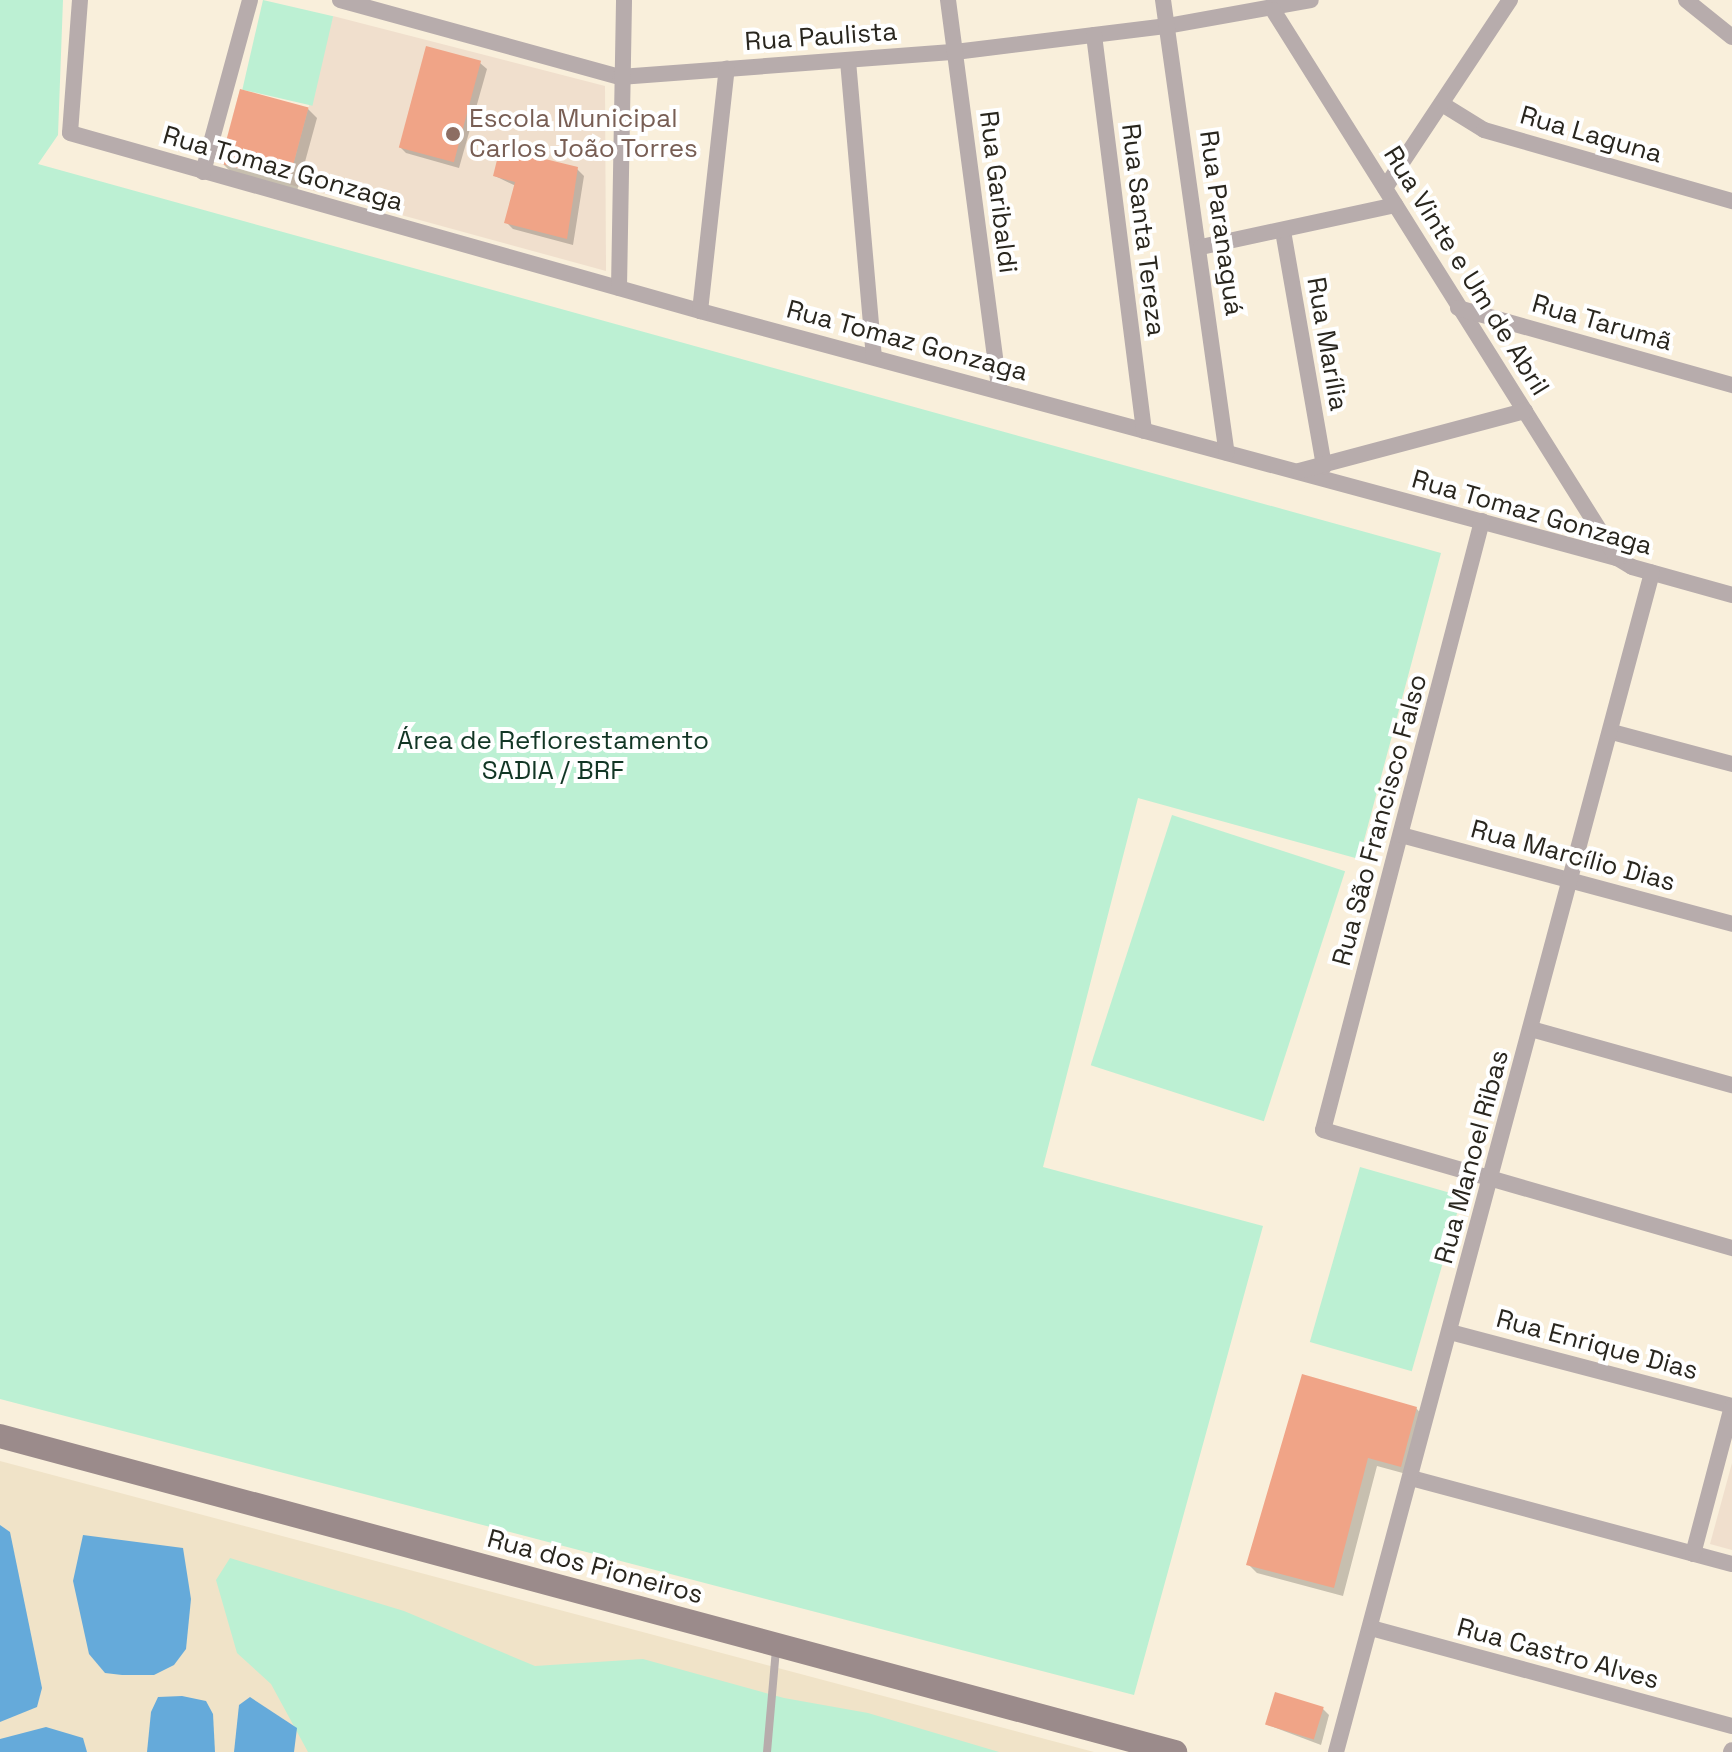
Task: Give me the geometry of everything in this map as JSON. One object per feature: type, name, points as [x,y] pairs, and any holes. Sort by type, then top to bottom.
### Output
[{"type":"main road","name":"Rua dos Pioneiros","points":[[0,1436],[1175,1752]]},
{"type":"street","name":"Rua Tomaz Gonzaga","points":[[80,0],[70,133],[700,311],[1617,558],[1652,573],[1732,595]]},
{"type":"street","points":[[203,172],[250,0]]},
{"type":"street","name":"Rua Paulista","points":[[340,0],[620,77],[955,52],[1167,26],[1273,10],[1311,0]]},
{"type":"street","points":[[619,288],[620,77],[624,0]]},
{"type":"street","name":"Rua Garibaldi","points":[[948,0],[999,390]]},
{"type":"street","name":"Rua Paranaguá","points":[[1163,0],[1201,247],[1227,453]]},
{"type":"street","points":[[1385,188],[1510,0]]},
{"type":"street","points":[[1686,0],[1732,37]]},
{"type":"street","name":"Rua Vinte e Um de Abril","points":[[1273,10],[1617,558]]},
{"type":"street","name":"Rua Santa Tereza","points":[[1094,35],[1144,431]]},
{"type":"street","points":[[848,61],[874,357]]},
{"type":"street","points":[[700,311],[727,68]]},
{"type":"street","name":"Rua Laguna","points":[[1442,104],[1484,130],[1732,201]]},
{"type":"street","points":[[1201,247],[1396,205]]},
{"type":"street","name":"Rua Marília","points":[[1283,231],[1324,466]]},
{"type":"street","name":"Rua Tarumã","points":[[1458,308],[1732,385]]},
{"type":"street","points":[[1294,472],[1525,411]]},
{"type":"street","name":"Rua São Francisco Falso","points":[[1482,521],[1323,1130],[1491,1179]]},
{"type":"street","name":"Rua Manoel Ribas","points":[[1336,1752],[1612,732],[1652,573]]},
{"type":"street","points":[[1612,732],[1732,764]]},
{"type":"street","name":"Rua Marcílio Dias","points":[[1401,835],[1732,924]]},
{"type":"street","points":[[1531,1029],[1732,1085]]},
{"type":"street","points":[[1491,1179],[1732,1248]]},
{"type":"street","name":"Rua Enrique Dias","points":[[1450,1332],[1732,1406]]},
{"type":"street","points":[[1693,1554],[1732,1406]]},
{"type":"street","points":[[1411,1478],[1732,1564]]},
{"type":"street","name":"Rua Castro Alves","points":[[1371,1628],[1732,1726]]},
{"type":"lane","points":[[767,1752],[776,1645]]},
{"type":"shaded area","name":"Escola Municipal Carlos João Torres","points":[[333,16],[605,86],[606,271],[288,184]]},
{"type":"shaded area","points":[[0,1461],[1094,1752],[0,1752]]},
{"type":"shaded area","points":[[1732,1463],[1732,1550],[1710,1544]]},
{"type":"green space","name":"Área de Reflorestamento SADIA / BRF","points":[[0,0],[63,0],[58,135],[38,164],[1441,553],[1359,859],[1138,798],[1043,1167],[1263,1226],[1134,1695],[0,1399]]},
{"type":"green space","points":[[263,0],[333,16],[312,106],[242,90]]},
{"type":"green space","points":[[1172,815],[1345,871],[1264,1121],[1091,1065]]},
{"type":"green space","points":[[1360,1167],[1462,1196],[1412,1371],[1310,1342]]},
{"type":"green space","points":[[230,1558],[404,1611],[535,1666],[643,1659],[784,1698],[868,1713],[999,1752],[308,1752],[271,1684],[237,1653],[216,1580]]},
{"type":"water","points":[[0,1525],[10,1532],[42,1688],[37,1707],[0,1722]]},
{"type":"water","points":[[83,1535],[183,1548],[191,1599],[186,1649],[174,1665],[154,1675],[105,1673],[89,1654],[73,1581]]},
{"type":"water","points":[[182,1696],[206,1701],[213,1714],[215,1752],[147,1752],[151,1712],[158,1697]]},
{"type":"water","points":[[250,1697],[297,1728],[294,1752],[234,1752],[239,1705]]},
{"type":"water","points":[[46,1727],[83,1738],[87,1752],[0,1752],[0,1739]]},
{"type":"building","points":[[426,46],[481,61],[454,162],[399,147]]},
{"type":"building","points":[[240,89],[309,107],[289,182],[220,163]]},
{"type":"building","points":[[500,148],[578,167],[567,239],[504,223],[515,182],[493,176]]},
{"type":"building","points":[[1302,1374],[1417,1407],[1401,1467],[1368,1458],[1334,1588],[1246,1565]]},
{"type":"building","points":[[1275,1692],[1324,1707],[1314,1739],[1265,1725]]},
{"type":"place","name":"Escola Municipal Carlos João Torres","points":[[453,134]]}]
